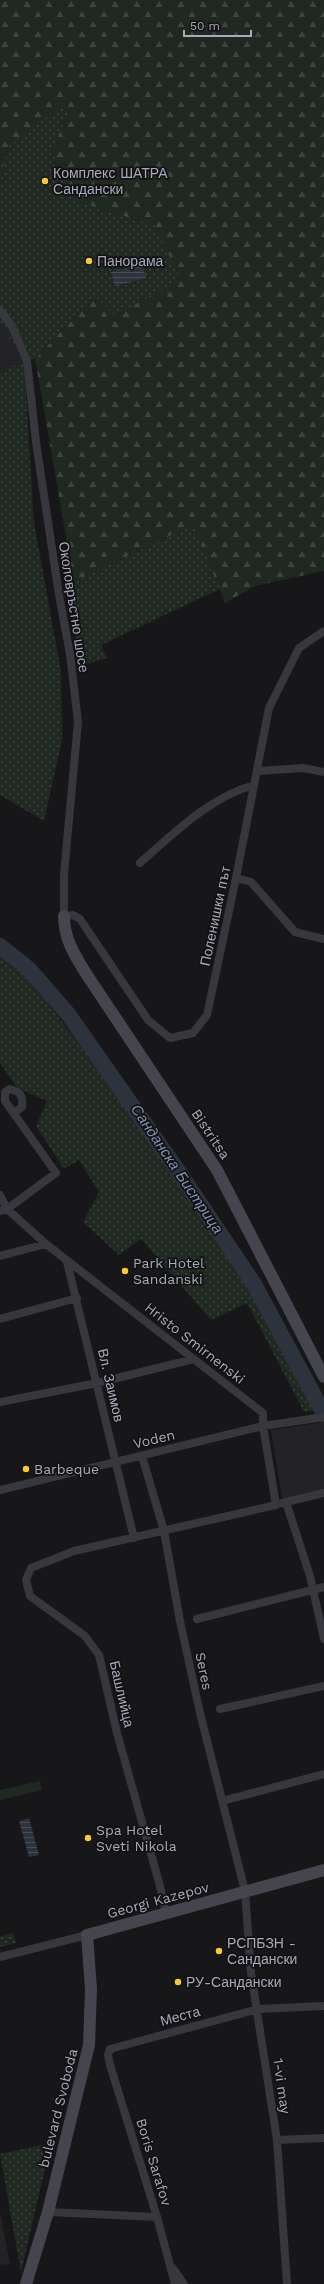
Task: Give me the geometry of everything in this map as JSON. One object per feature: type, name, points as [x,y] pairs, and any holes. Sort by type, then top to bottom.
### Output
[{"type":"street","name":"Околовръстно шосе","points":[[0,310],[12,326],[27,361],[36,442],[59,595],[70,654],[78,722],[64,874],[64,916]]},
{"type":"street","name":"Поленишки път","points":[[64,916],[73,914],[80,919],[148,1020],[170,1038],[193,1034],[207,1015],[236,878],[269,708],[299,648],[324,631]]},
{"type":"street","points":[[257,771],[303,768],[324,772]]},
{"type":"street","points":[[140,863],[214,803],[234,791],[254,786]]},
{"type":"street","points":[[236,878],[251,882],[295,932],[324,939]]},
{"type":"street","name":"Bistritsa","points":[[64,916],[64,928],[69,944],[87,975],[217,1170],[324,1377]]},
{"type":"street","points":[[0,1195],[4,1210],[56,1173],[14,1113]]},
{"type":"street","name":"Hristo Smirnenski","points":[[4,1210],[67,1262],[263,1413],[263,1426]]},
{"type":"street","points":[[0,1256],[46,1244]]},
{"type":"street","name":"Вл. Заимов","points":[[67,1262],[78,1298],[114,1461],[134,1538]]},
{"type":"street","points":[[0,1319],[78,1298]]},
{"type":"street","points":[[0,1402],[97,1383],[194,1359]]},
{"type":"street","name":"Voden","points":[[0,1490],[114,1461],[142,1456],[263,1426],[324,1417]]},
{"type":"street","points":[[263,1426],[276,1505]]},
{"type":"street","name":"Seres","points":[[142,1456],[164,1531],[181,1629],[200,1713],[246,1892]]},
{"type":"street","name":"Башлийца","points":[[166,1913],[160,1886],[117,1733],[99,1655],[84,1636],[30,1596],[26,1580],[31,1568],[74,1551],[324,1493]]},
{"type":"street","points":[[286,1502],[312,1589],[324,1639]]},
{"type":"street","points":[[197,1619],[324,1587]]},
{"type":"street","points":[[220,1709],[324,1686]]},
{"type":"street","points":[[222,1801],[324,1774]]},
{"type":"street","name":"Georgi Kazepov","points":[[0,1957],[87,1935],[324,1870]]},
{"type":"street","name":"1-vi may","points":[[246,1892],[251,1972],[258,2009],[277,2140],[288,2284]]},
{"type":"street","name":"bulevard Svoboda","points":[[26,2284],[48,2212],[89,2045],[91,1989],[87,1935]]},
{"type":"street","name":"Места","points":[[110,2049],[258,2009],[324,2006]]},
{"type":"street","name":"Boris Sarafov","points":[[110,2049],[108,2055],[110,2065],[157,2217],[175,2284]]},
{"type":"street","points":[[277,2140],[324,2138]]},
{"type":"street","points":[[48,2212],[157,2217]]},
{"type":"street","points":[[170,2263],[184,2284]]},
{"type":"shaded area","points":[[142,264],[146,278],[115,286],[111,272]]},
{"type":"shaded area","points":[[0,317],[24,360],[0,373]]},
{"type":"shaded area","points":[[324,1422],[324,1496],[282,1499],[271,1430]]},
{"type":"shaded area","points":[[29,1818],[39,1855],[29,1857],[19,1821]]},
{"type":"shaded area","points":[[0,2211],[10,2264],[0,2265]]},
{"type":"green space","points":[[0,0],[324,0],[324,571],[255,586],[225,603],[193,525],[74,582],[35,359],[95,295],[154,225],[81,203],[51,151],[69,112],[8,147],[0,182]]},
{"type":"green space","points":[[64,104],[69,112],[51,151],[81,203],[154,225],[181,280],[115,315],[95,295],[35,359],[24,360],[0,322],[0,182],[8,147]]},
{"type":"green space","points":[[24,360],[34,522],[61,672],[62,740],[44,821],[0,795],[0,373]]},
{"type":"green space","points":[[193,525],[220,589],[101,645],[107,658],[80,666],[69,601],[74,582]]},
{"type":"green space","points":[[0,956],[23,971],[152,1139],[257,1297],[318,1410],[304,1412],[247,1303],[211,1320],[141,1239],[119,1255],[83,1222],[99,1192],[79,1160],[64,1169],[36,1126],[47,1101],[17,1088],[0,1063]]},
{"type":"green space","points":[[40,1781],[42,1790],[0,1800],[0,1790]]},
{"type":"green space","points":[[13,1933],[16,1943],[0,1947],[0,1937]]},
{"type":"green space","points":[[51,2143],[21,2272],[0,2154]]},
{"type":"waterway","name":"Санданска Бистрица","points":[[0,946],[29,969],[68,1014],[178,1171],[254,1284],[324,1414]]},
{"type":"place","name":"Комплекс ШАТРА Сандански","points":[[45,181]]},
{"type":"place","name":"Панорама","points":[[89,261]]},
{"type":"place","name":"Park Hotel Sandanski","points":[[125,1271]]},
{"type":"place","name":"Barbeque","points":[[26,1469]]},
{"type":"place","name":"Spa Hotel Sveti Nikola","points":[[88,1838]]},
{"type":"place","name":"РСПБЗН - Сандански","points":[[219,1951]]},
{"type":"place","name":"РУ-Сандански","points":[[178,1982]]}]
